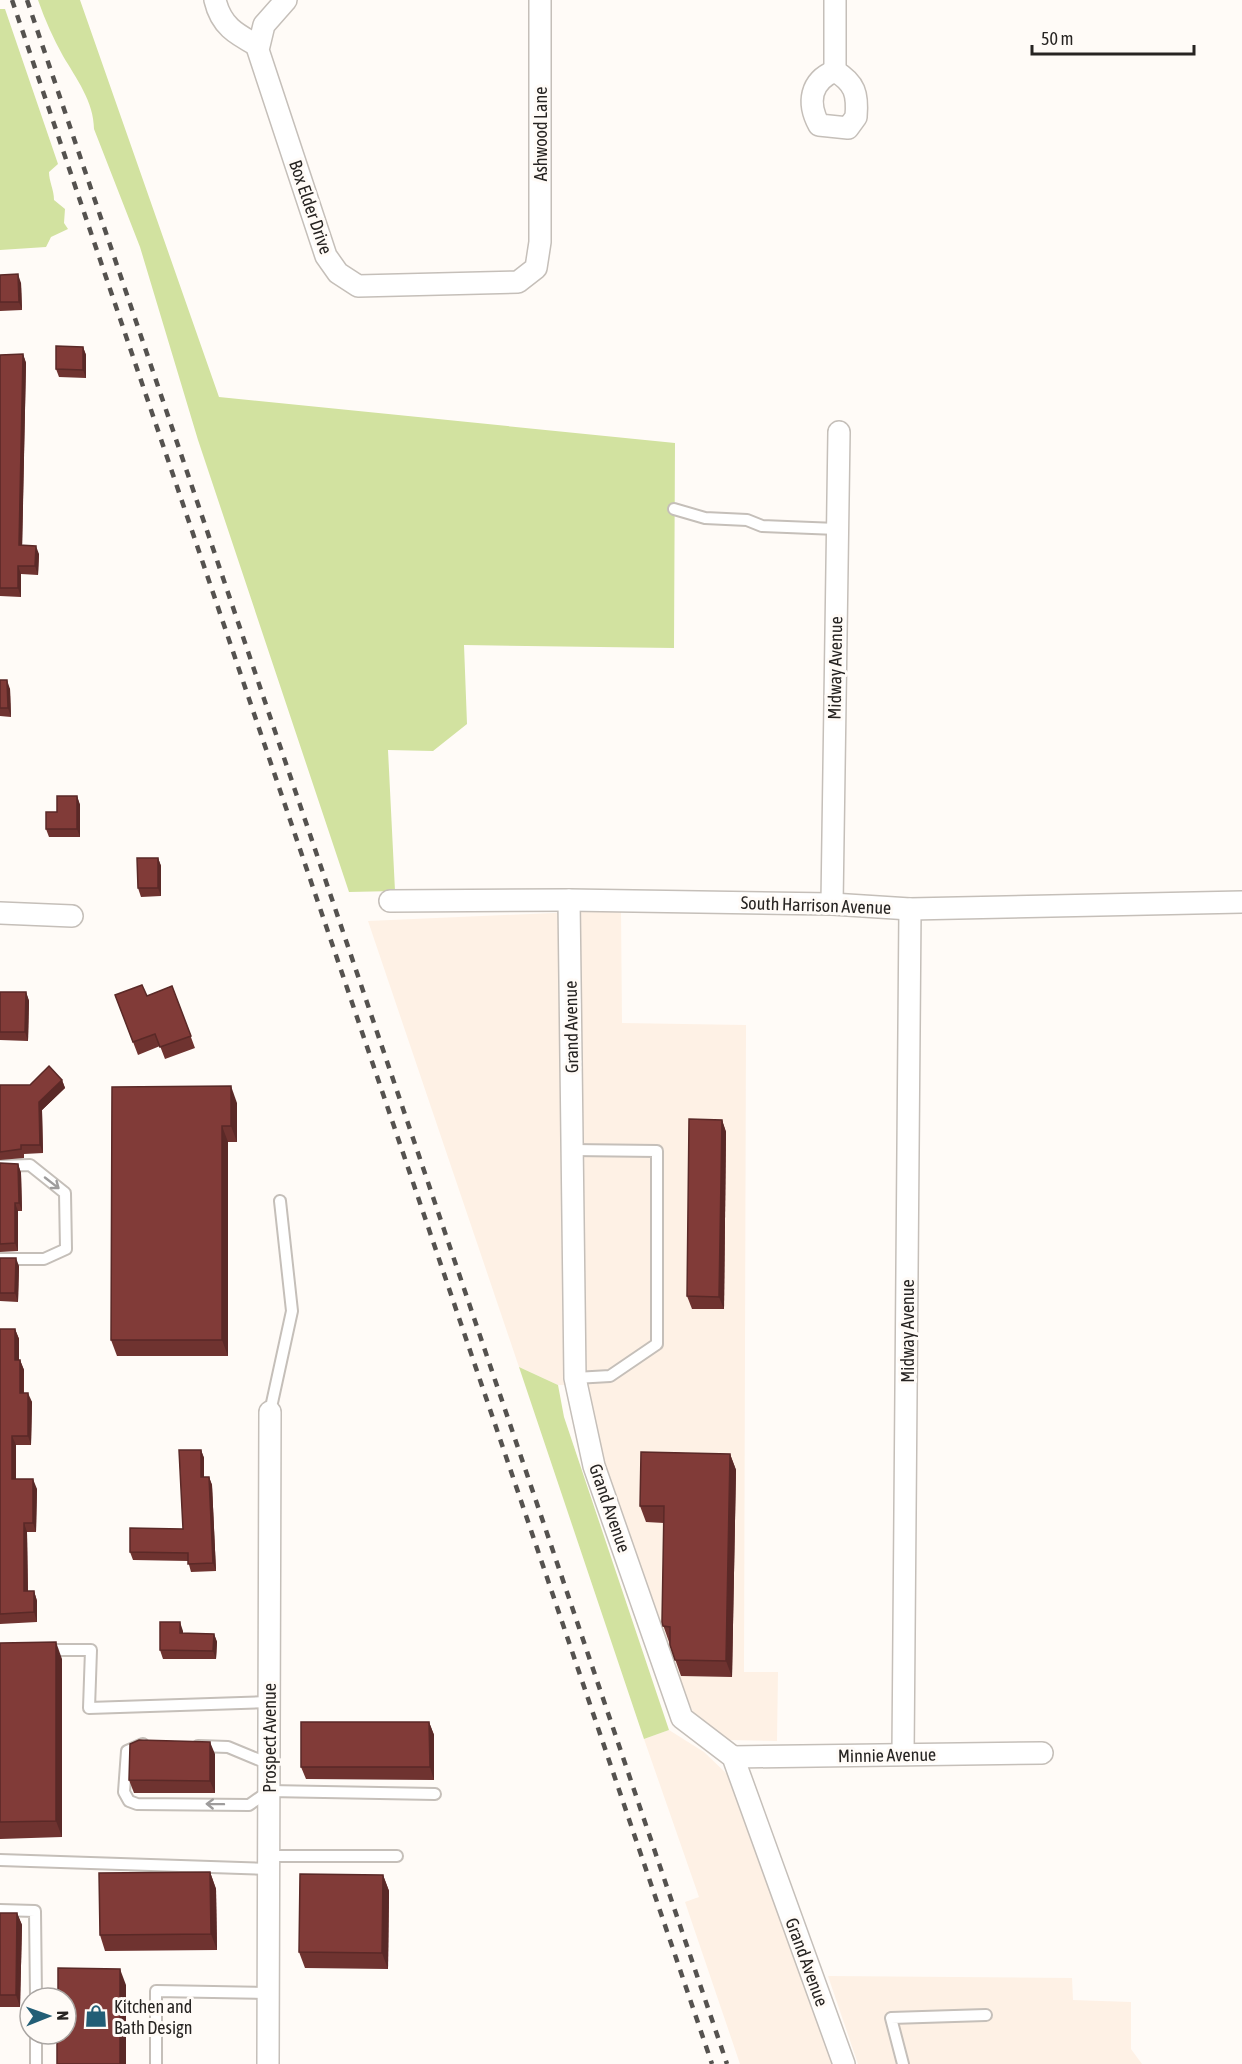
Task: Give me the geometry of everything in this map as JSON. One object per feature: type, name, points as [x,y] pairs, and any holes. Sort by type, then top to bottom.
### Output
[{"type":"street","points":[[215,0],[219,16],[232,32],[258,45],[264,25],[286,0]]},
{"type":"street","name":"Ashwood Lane","points":[[536,268],[540,242],[540,0]]},
{"type":"street","points":[[835,0],[835,71]]},
{"type":"street","name":"Box Elder Drive","points":[[258,45],[326,256],[338,273],[358,286],[489,284],[518,282],[536,268]]},
{"type":"street","name":"Midway Avenue","points":[[832,904],[838,432]]},
{"type":"street","name":"South Harrison Avenue","points":[[390,901],[569,900],[832,904],[910,909],[1242,902]]},
{"type":"street","name":"Grand Avenue","points":[[569,900],[574,1378],[594,1466],[682,1718],[733,1757],[844,2064]]},
{"type":"street","name":"Midway Avenue","points":[[903,1754],[910,909]]},
{"type":"street","points":[[0,913],[72,916]]},
{"type":"street","name":"Prospect Avenue","points":[[268,2064],[270,1412]]},
{"type":"street","name":"Minnie Avenue","points":[[733,1757],[1042,1753]]},
{"type":"lane","points":[[674,509],[705,518],[747,520],[762,526],[837,529]]},
{"type":"lane","points":[[572,1150],[657,1151],[657,1344],[610,1376],[574,1378]]},
{"type":"lane","points":[[0,1166],[30,1165],[65,1193],[66,1249],[44,1259],[0,1259]]},
{"type":"lane","points":[[270,1412],[292,1311],[280,1201]]},
{"type":"lane","points":[[34,1650],[91,1650],[89,1708],[269,1702]]},
{"type":"lane","points":[[153,1744],[132,1746],[127,1751],[124,1792],[129,1802],[249,1805],[269,1791],[435,1794]]},
{"type":"lane","points":[[186,1745],[228,1747],[269,1764]]},
{"type":"lane","points":[[0,1860],[269,1862],[397,1856]]},
{"type":"lane","points":[[0,1910],[35,1911],[36,1986]]},
{"type":"lane","points":[[156,2064],[156,1991],[268,1993]]},
{"type":"lane","points":[[903,2064],[891,2018],[986,2015]]},
{"type":"lane","points":[[36,2046],[36,2064]]},
{"type":"shaded area","points":[[621,910],[622,1023],[746,1025],[744,1672],[778,1672],[777,1741],[728,1740],[696,1718],[684,1693],[595,1447],[586,1385],[558,1385],[519,1367],[368,921]]},
{"type":"shaded area","points":[[669,1730],[704,1752],[728,1775],[832,2064],[740,2064],[685,1902],[699,1897],[644,1739]]},
{"type":"shaded area","points":[[828,1976],[1072,1978],[1073,2000],[1131,2002],[1131,2049],[1142,2064],[858,2064]]},
{"type":"green space","points":[[38,0],[80,0],[219,397],[675,443],[674,648],[464,645],[467,724],[433,751],[388,750],[395,891],[349,892],[198,440],[140,247],[94,129],[88,100],[46,22]]},
{"type":"green space","points":[[0,9],[5,9],[58,164],[49,172],[49,176],[54,200],[65,209],[64,223],[68,229],[51,237],[46,247],[0,250]]},
{"type":"green space","points":[[519,1367],[558,1385],[564,1417],[669,1730],[644,1739]]},
{"type":"building","points":[[18,274],[19,302],[0,302],[0,275]]},
{"type":"building","points":[[56,346],[83,347],[83,370],[56,369]]},
{"type":"building","points":[[23,354],[19,545],[36,546],[35,566],[18,566],[18,588],[0,588],[0,355]]},
{"type":"building","points":[[0,680],[7,680],[8,708],[0,708]]},
{"type":"building","points":[[57,796],[77,796],[77,829],[46,829],[46,812],[57,812]]},
{"type":"building","points":[[137,858],[158,858],[158,888],[138,888]]},
{"type":"building","points":[[142,985],[147,996],[172,986],[191,1036],[160,1047],[155,1034],[133,1042],[115,995]]},
{"type":"building","points":[[0,992],[26,992],[25,1032],[0,1032]]},
{"type":"building","points":[[49,1066],[62,1080],[39,1102],[40,1145],[21,1145],[21,1149],[0,1152],[0,1085],[30,1085]]},
{"type":"building","points":[[231,1086],[231,1126],[222,1126],[222,1340],[111,1340],[112,1087]]},
{"type":"building","points":[[689,1119],[722,1120],[719,1297],[687,1296]]},
{"type":"building","points":[[0,1163],[18,1164],[19,1203],[15,1203],[15,1243],[0,1244]]},
{"type":"building","points":[[0,1258],[16,1258],[15,1293],[0,1293]]},
{"type":"building","points":[[0,1329],[15,1329],[15,1360],[20,1360],[20,1393],[28,1393],[28,1436],[12,1436],[12,1479],[33,1479],[33,1523],[24,1523],[24,1591],[34,1591],[34,1612],[0,1614]]},
{"type":"building","points":[[179,1450],[201,1450],[201,1477],[209,1477],[213,1563],[188,1564],[188,1553],[130,1552],[130,1528],[183,1529]]},
{"type":"building","points":[[641,1452],[730,1454],[726,1661],[675,1660],[670,1645],[670,1627],[663,1626],[662,1622],[664,1506],[640,1506]]},
{"type":"building","points":[[160,1622],[180,1622],[180,1633],[214,1634],[213,1651],[160,1650]]},
{"type":"building","points":[[56,1642],[56,1821],[0,1822],[0,1643]]},
{"type":"building","points":[[301,1722],[429,1722],[430,1767],[301,1767]]},
{"type":"building","points":[[139,1740],[210,1742],[210,1781],[129,1780],[130,1744]]},
{"type":"building","points":[[210,1872],[211,1934],[100,1935],[99,1873]]},
{"type":"building","points":[[300,1874],[383,1875],[382,1953],[299,1952]]},
{"type":"building","points":[[0,1913],[17,1913],[16,1995],[0,1995]]},
{"type":"building","name":"Kitchen and Bath Design","points":[[58,1968],[120,1969],[120,2064],[57,2064],[57,2046],[78,2046],[78,1986],[58,1986]]},
{"type":"railway","points":[[12,0],[712,2064]]},
{"type":"railway","points":[[27,0],[727,2064]]},
{"type":"place","name":"Kitchen and Bath Design","points":[[96,2016]]}]
